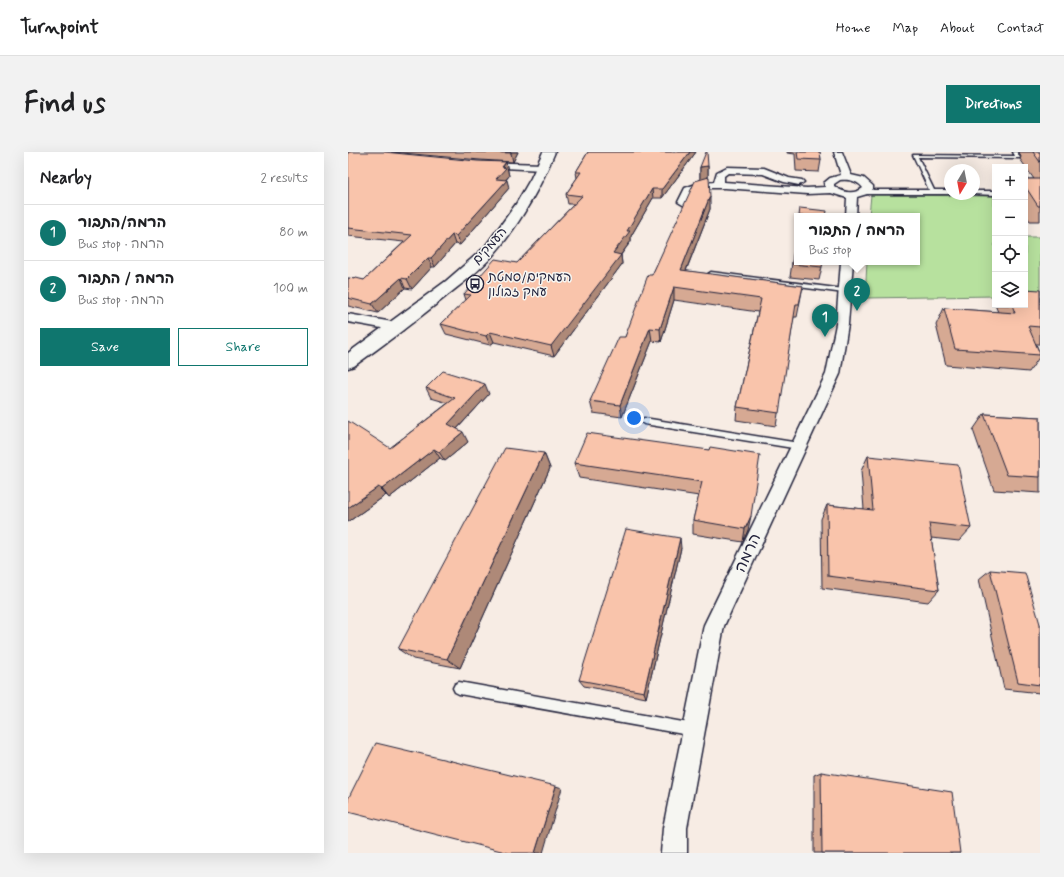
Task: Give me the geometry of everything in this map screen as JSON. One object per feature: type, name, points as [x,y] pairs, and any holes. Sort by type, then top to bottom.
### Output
[{"type":"street","name":"העמקים","points":[[348,362],[398,327],[465,273],[488,251],[507,228],[543,167],[549,152]]},
{"type":"street","points":[[838,152],[847,177]]},
{"type":"street","points":[[472,164],[543,167]]},
{"type":"street","points":[[719,186],[720,174],[727,170],[764,171],[787,180],[799,182]]},
{"type":"street","points":[[683,202],[685,194],[697,185],[806,192],[832,190],[842,194],[852,195],[865,192],[868,186],[864,182],[857,179],[847,177],[831,180],[829,187],[832,190]]},
{"type":"street","points":[[851,213],[852,195]]},
{"type":"street","name":"הרמה","points":[[674,853],[675,828],[714,625],[833,374],[842,324],[847,265]]},
{"type":"street","points":[[348,318],[398,327]]},
{"type":"lane","points":[[932,192],[914,156],[1018,157],[1015,152]]},
{"type":"lane","points":[[865,192],[944,192]]},
{"type":"lane","points":[[980,193],[992,193]]},
{"type":"lane","points":[[702,273],[844,291]]},
{"type":"lane","points":[[644,421],[799,446]]},
{"type":"lane","points":[[459,688],[694,730]]},
{"type":"green space","points":[[871,195],[944,196],[944,200],[980,200],[980,196],[992,196],[992,296],[865,298],[867,265],[920,265],[920,213],[869,213]]},
{"type":"green space","points":[[1028,237],[1040,237],[1040,295],[1028,296]]},
{"type":"building","points":[[348,152],[384,152],[477,161],[506,162],[502,167],[506,168],[496,179],[507,180],[456,236],[452,235],[431,258],[428,258],[407,279],[401,278],[372,304],[348,298],[348,278],[364,280],[412,235],[348,228]]},
{"type":"building","points":[[476,152],[511,152],[511,153]]},
{"type":"building","points":[[588,152],[690,152],[662,189],[652,189],[627,231],[630,231],[613,253],[621,255],[551,346],[490,332],[486,336],[441,324],[471,295],[464,294],[495,259],[517,263],[582,196],[566,194],[581,172],[576,172]]},
{"type":"building","points":[[706,152],[708,166],[700,167]]},
{"type":"building","points":[[797,152],[820,152],[821,160],[798,159]]},
{"type":"building","points":[[1033,152],[1040,152],[1040,162]]},
{"type":"building","points":[[709,177],[710,196],[681,270],[803,286],[799,304],[796,304],[779,413],[737,407],[761,299],[674,287],[660,329],[650,328],[620,405],[590,401],[619,337],[625,337],[648,275],[652,275],[695,181]]},
{"type":"building","points":[[1028,179],[1040,179],[1040,206],[1038,206],[1028,191]]},
{"type":"building","points":[[800,208],[827,211],[827,213],[799,213]]},
{"type":"building","points":[[794,250],[794,264],[792,264]]},
{"type":"building","points":[[802,265],[822,265],[822,267]]},
{"type":"building","points":[[1028,289],[1040,290],[1040,327],[1028,326],[1040,355],[955,349],[944,308],[1015,313],[1013,308],[1028,308]]},
{"type":"building","points":[[443,371],[485,384],[448,424],[463,432],[439,452],[434,449],[382,489],[378,487],[348,508],[348,421],[390,448],[455,398],[426,388]]},
{"type":"building","points":[[984,414],[1040,417],[1040,477],[1007,475]]},
{"type":"building","points":[[587,433],[709,450],[710,447],[760,455],[751,516],[745,529],[693,520],[702,482],[574,463]]},
{"type":"building","points":[[505,448],[544,453],[447,659],[398,649]]},
{"type":"building","points":[[868,456],[958,465],[971,528],[929,523],[939,590],[828,576],[827,505],[873,510]]},
{"type":"building","points":[[626,529],[680,538],[644,692],[579,680]]},
{"type":"building","points":[[990,570],[1025,573],[1040,624],[1040,685],[1018,682]]},
{"type":"building","points":[[376,743],[556,786],[535,853],[509,853],[348,812],[348,799]]},
{"type":"building","points":[[821,772],[952,792],[960,853],[822,853]]},
{"type":"place","name":"העמקים/סמטת עמק זבולון","points":[[475,284]]},
{"type":"place","name":"הרמה / התבור","points":[[857,311]]},
{"type":"place","name":"הרמה/התבור","points":[[825,337]]}]
